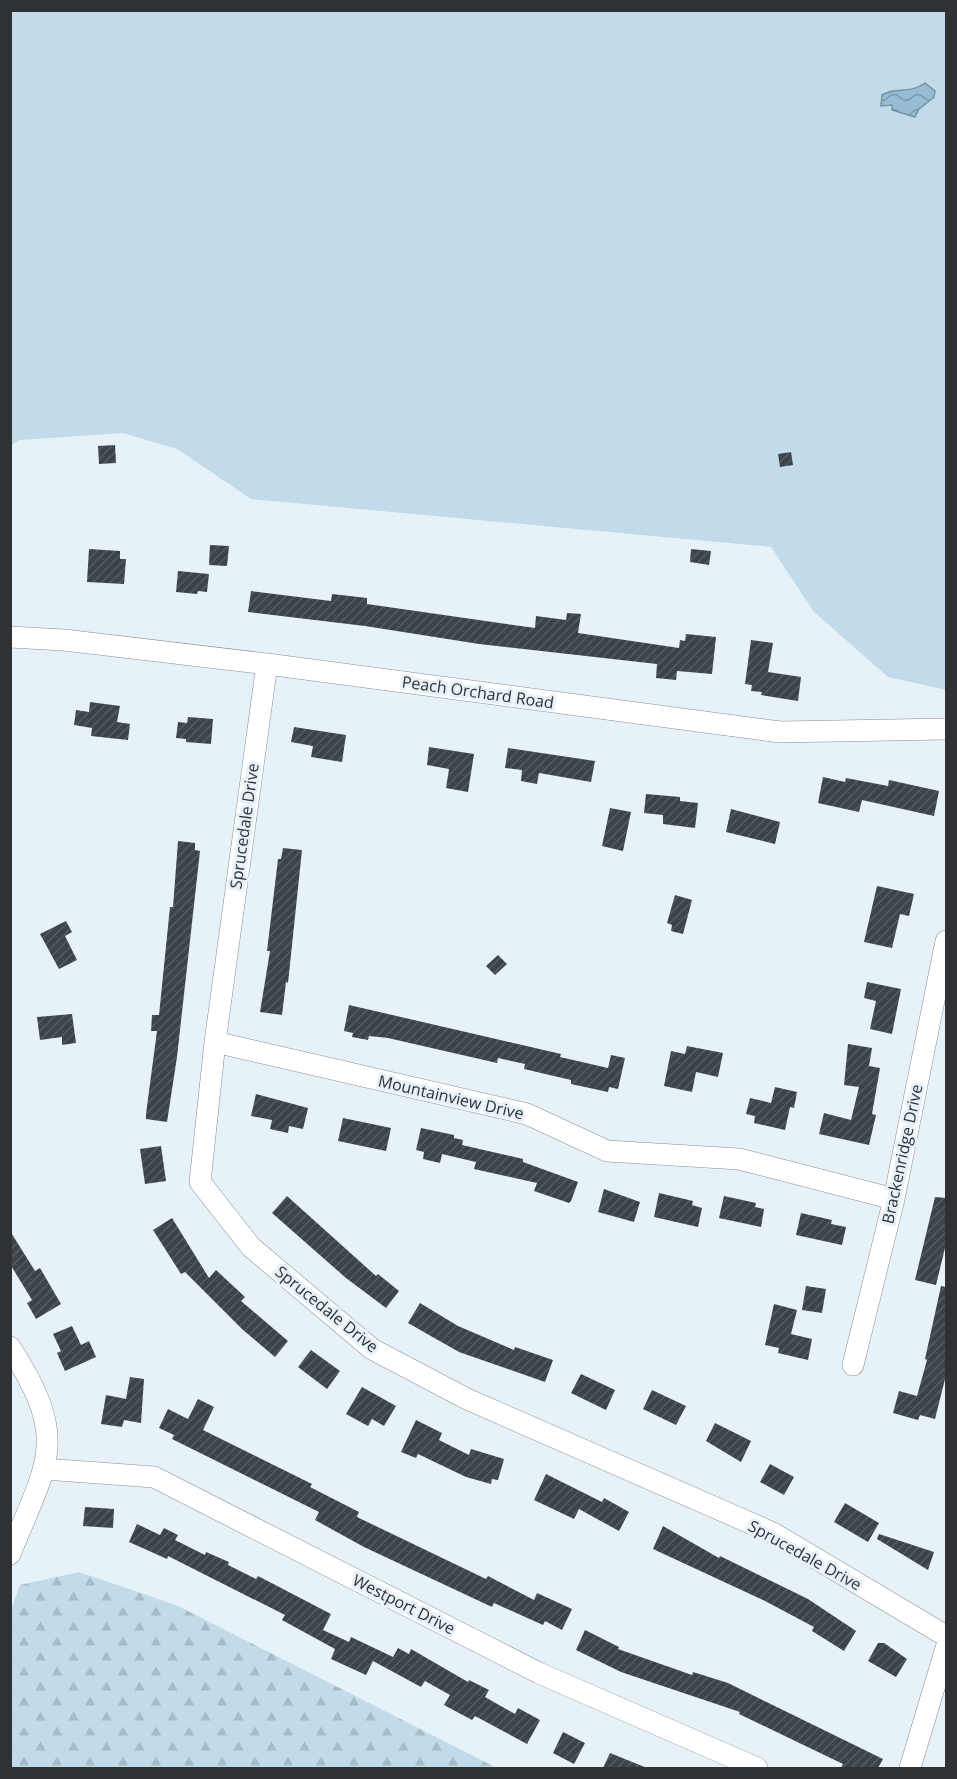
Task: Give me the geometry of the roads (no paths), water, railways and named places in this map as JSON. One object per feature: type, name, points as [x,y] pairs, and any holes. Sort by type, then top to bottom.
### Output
[{"type":"street","name":"Peach Orchard Road","points":[[10,637],[64,640],[267,664],[780,732],[946,729]]},
{"type":"street","name":"Sprucedale Drive","points":[[267,664],[215,1041],[200,1182],[251,1247],[372,1349],[467,1399],[774,1533],[946,1636]]},
{"type":"street","name":"Brackenridge Drive","points":[[853,1365],[894,1199],[946,941]]},
{"type":"street","name":"Mountainview Drive","points":[[215,1041],[527,1114],[607,1151],[739,1159],[894,1199]]},
{"type":"street","points":[[10,1347],[35,1387],[44,1413],[48,1445],[44,1469],[10,1554]]},
{"type":"street","name":"Westport Drive","points":[[44,1469],[154,1477],[539,1673],[757,1768]]},
{"type":"street","points":[[910,1768],[946,1648]]},
{"type":"water","points":[[925,83],[935,91],[934,97],[919,109],[915,117],[892,110],[892,105],[881,106],[882,95],[887,92],[914,89]]}]
